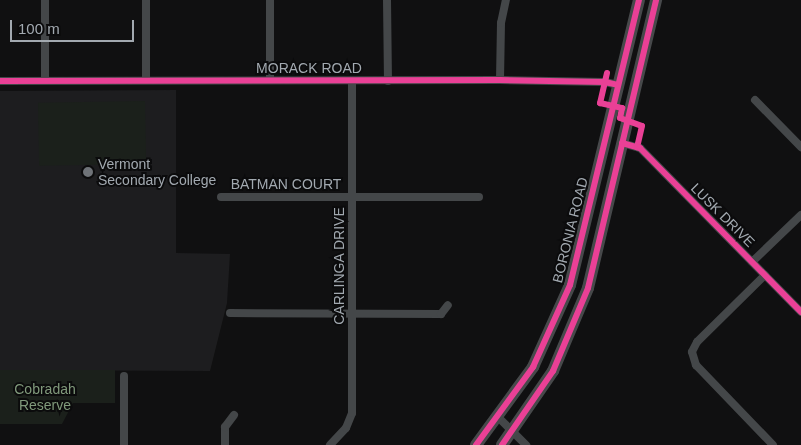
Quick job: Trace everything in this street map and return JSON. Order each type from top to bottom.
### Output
[{"type":"main road","name":"BORONIA ROAD","points":[[476,445],[533,367],[570,286],[639,0]]},
{"type":"main road","points":[[502,445],[552,371],[585,297],[656,0]]},
{"type":"main road","points":[[618,85],[635,90]]},
{"type":"main road","points":[[605,140],[622,143]]},
{"type":"street","points":[[45,0],[45,80]]},
{"type":"street","points":[[146,0],[146,80]]},
{"type":"street","points":[[270,0],[270,80]]},
{"type":"street","points":[[387,0],[388,80]]},
{"type":"street","points":[[500,80],[500,23],[506,0]]},
{"type":"street","name":"MORACK ROAD","points":[[0,81],[500,80],[604,82],[618,85]]},
{"type":"street","name":"CARLINGA DRIVE","points":[[330,445],[346,428],[352,413],[352,81]]},
{"type":"street","points":[[755,100],[801,147]]},
{"type":"street","name":"LUSK DRIVE","points":[[622,143],[640,148],[801,312]]},
{"type":"street","name":"BATMAN COURT","points":[[221,197],[479,197]]},
{"type":"street","points":[[752,262],[801,215]]},
{"type":"street","points":[[765,275],[697,342],[692,352],[696,365],[773,445]]},
{"type":"street","points":[[230,314],[352,312],[440,314],[448,305]]},
{"type":"street","points":[[124,376],[124,445]]},
{"type":"street","points":[[226,445],[226,427],[234,416]]},
{"type":"street","points":[[498,417],[526,445]]},
{"type":"shaded area","name":"Vermont Secondary College","points":[[176,90],[176,253],[230,254],[227,303],[210,371],[0,370],[0,91]]},
{"type":"green space","points":[[145,101],[146,164],[39,166],[38,103]]},
{"type":"green space","name":"Cobradah Reserve","points":[[0,370],[115,370],[115,403],[73,403],[62,424],[0,424]]},
{"type":"cycle path","points":[[476,445],[533,367],[570,285],[639,0]]},
{"type":"cycle path","points":[[502,445],[553,371],[588,288],[656,0]]},
{"type":"cycle path","points":[[607,73],[600,103],[622,108],[620,118],[642,126],[637,147]]},
{"type":"cycle path","points":[[0,81],[500,80],[605,82],[618,85]]},
{"type":"cycle path","points":[[622,143],[640,148],[801,312]]},
{"type":"place","name":"Vermont Secondary College","points":[[88,172]]}]
